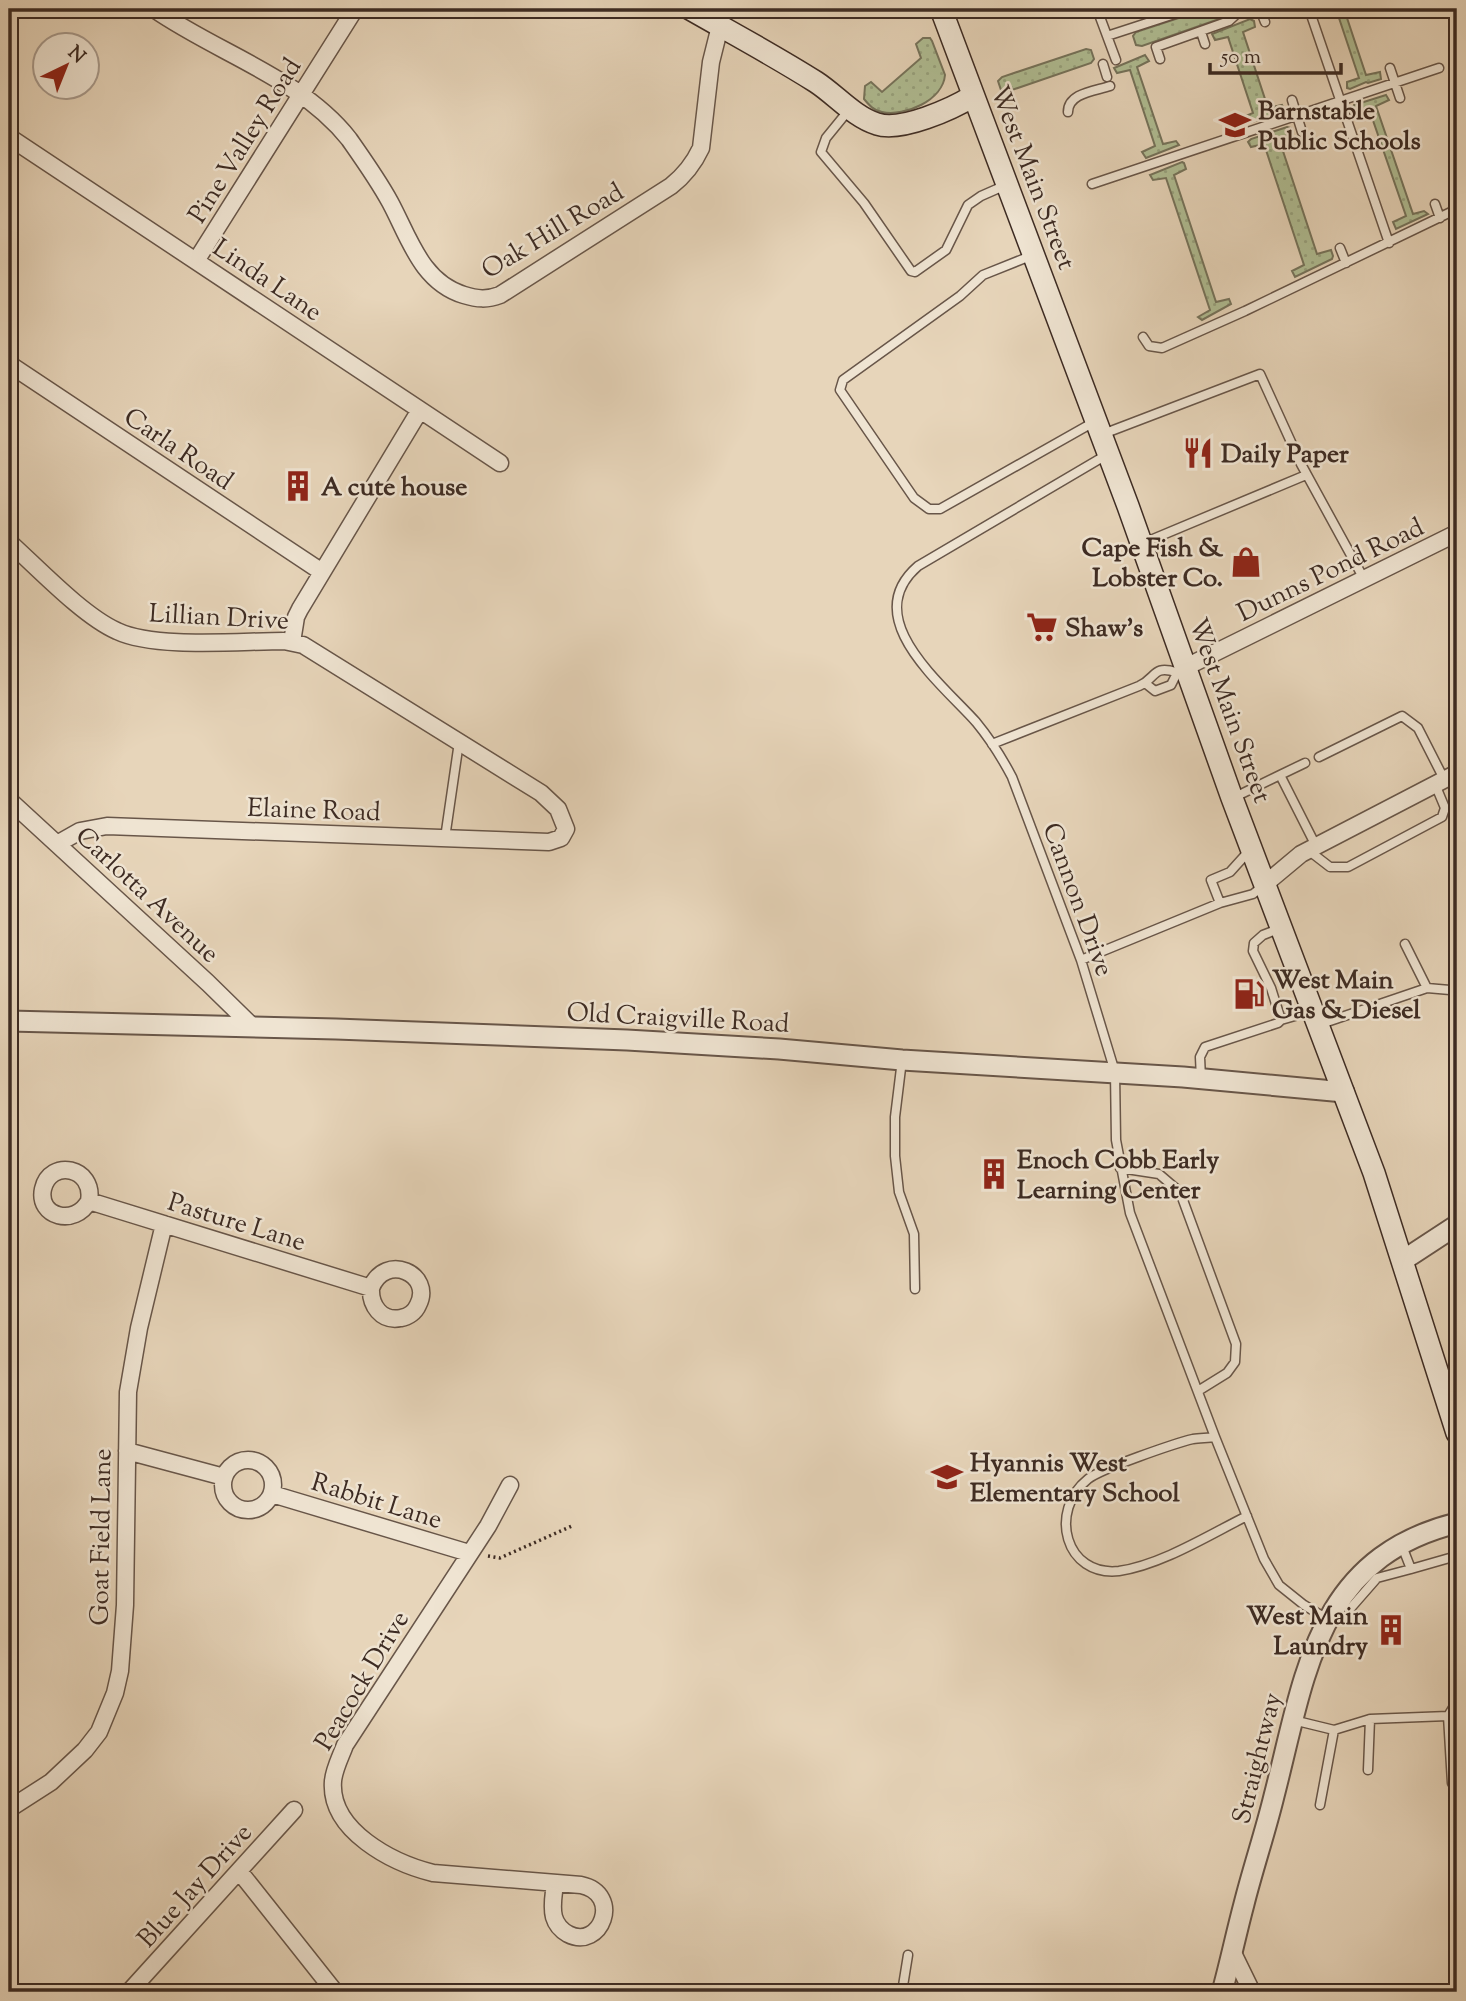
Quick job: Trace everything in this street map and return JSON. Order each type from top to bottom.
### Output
[{"type":"main road","points":[[691,9],[817,83],[850,109],[878,125],[892,126],[935,115],[956,107],[973,96]]},
{"type":"main road","name":"West Main Street","points":[[941,9],[1142,544],[1181,670],[1374,1173],[1446,1383],[1457,1433]]},
{"type":"street","name":"Oak Hill Road","points":[[154,9],[191,34],[302,94],[319,108],[349,140],[387,198],[428,272],[438,282],[457,293],[491,298],[594,236],[671,186],[685,173],[701,148],[711,62],[720,26]]},
{"type":"street","name":"Pine Valley Road","points":[[196,261],[355,9]]},
{"type":"street","name":"Linda Lane","points":[[9,136],[500,463]]},
{"type":"street","name":"Carla Road","points":[[9,364],[322,572]]},
{"type":"street","points":[[292,642],[296,617],[420,410]]},
{"type":"street","name":"Dunns Pond Road","points":[[1181,670],[1457,533]]},
{"type":"street","name":"Lillian Drive","points":[[9,542],[89,614],[119,632],[144,639],[167,641],[292,642],[312,650],[550,800],[563,819],[566,829]]},
{"type":"street","points":[[1265,884],[1312,848],[1446,779]]},
{"type":"street","name":"Carlotta Avenue","points":[[9,800],[253,1027]]},
{"type":"street","name":"Elaine Road","points":[[57,844],[80,831],[107,826],[549,842],[561,838],[566,829]]},
{"type":"street","name":"Old Craigville Road","points":[[9,1021],[601,1039],[1115,1072],[1343,1092]]},
{"type":"street","name":"Pasture Lane","points":[[89,1201],[372,1288]]},
{"type":"street","name":"Goat Field Lane","points":[[9,1809],[68,1768],[99,1732],[108,1713],[120,1671],[125,1605],[128,1392],[132,1360],[164,1224]]},
{"type":"street","points":[[1402,1261],[1457,1225]]},
{"type":"street","points":[[127,1451],[224,1478]]},
{"type":"street","name":"Rabbit Lane","points":[[256,1462],[265,1467],[272,1477],[272,1493],[267,1503],[258,1508],[248,1511],[237,1508],[229,1502],[224,1493],[224,1478],[234,1464],[256,1462]]},
{"type":"street","name":"Peacock Drive","points":[[510,1485],[488,1526],[345,1745],[333,1780],[334,1792],[350,1828],[382,1853],[407,1865],[433,1873],[555,1883]]},
{"type":"street","name":"Rabbit Lane","points":[[272,1493],[469,1553]]},
{"type":"street","name":"Straightway","points":[[1222,1992],[1292,1720],[1312,1653],[1327,1619],[1342,1596],[1364,1572],[1401,1545],[1457,1523]]},
{"type":"street","name":"Blue Jay Drive","points":[[129,1992],[294,1810]]},
{"type":"street","points":[[239,1871],[335,1992]]},
{"type":"street","points":[[1232,1951],[1252,1992]]},
{"type":"lane","points":[[1097,9],[1116,60]]},
{"type":"lane","points":[[1107,36],[1190,9]]},
{"type":"lane","points":[[1160,59],[1156,47],[1229,21],[1242,9]]},
{"type":"lane","points":[[1261,9],[1265,22]]},
{"type":"lane","points":[[1309,9],[1389,243]]},
{"type":"lane","points":[[1200,32],[1205,44]]},
{"type":"lane","points":[[1068,112],[1068,105],[1073,98],[1109,82],[1103,64]]},
{"type":"lane","points":[[1390,68],[1400,98]]},
{"type":"lane","points":[[1092,184],[1439,68]]},
{"type":"lane","points":[[1292,100],[1302,132]]},
{"type":"lane","points":[[850,109],[826,138],[821,152],[864,203],[911,271],[918,271],[946,250],[953,239],[962,212],[974,200],[1006,185]]},
{"type":"lane","points":[[1436,204],[1440,218]]},
{"type":"lane","points":[[1143,337],[1149,346],[1162,348],[1457,209]]},
{"type":"lane","points":[[1340,248],[1346,263]]},
{"type":"lane","points":[[1033,255],[983,275],[960,296],[843,380],[839,390],[914,498],[929,509],[940,509],[1101,437],[1260,374],[1306,475],[1364,579]]},
{"type":"lane","name":"Cannon Drive","points":[[1101,437],[918,566],[905,578],[897,603],[899,624],[906,642],[978,725],[1012,777],[1082,960],[1115,1072],[1116,1140],[1129,1213],[1264,1559],[1279,1586],[1327,1619]]},
{"type":"lane","points":[[1142,544],[1306,475]]},
{"type":"lane","points":[[992,744],[1145,683],[1152,674],[1164,669],[1181,670]]},
{"type":"lane","points":[[1145,683],[1156,691],[1171,685],[1181,670]]},
{"type":"lane","points":[[1280,775],[1312,848],[1330,867],[1348,867],[1442,817],[1446,779],[1418,728],[1402,716],[1319,757]]},
{"type":"lane","points":[[445,838],[459,742]]},
{"type":"lane","points":[[1232,798],[1306,763]]},
{"type":"lane","points":[[1220,903],[1211,880],[1230,873],[1251,849]]},
{"type":"lane","points":[[1082,960],[1220,903],[1253,894],[1265,884]]},
{"type":"lane","points":[[1281,928],[1254,943],[1253,951],[1271,988],[1281,1020]]},
{"type":"lane","points":[[1405,943],[1427,988]]},
{"type":"lane","points":[[1201,1079],[1200,1057],[1205,1047],[1281,1020],[1315,1018],[1427,988],[1450,990],[1457,987]]},
{"type":"lane","points":[[902,1060],[895,1118],[895,1156],[899,1192],[914,1234],[915,1289]]},
{"type":"lane","points":[[1120,1168],[1159,1174],[1180,1192],[1236,1344],[1235,1362],[1227,1373],[1198,1391]]},
{"type":"lane","points":[[1215,1437],[1194,1439],[1089,1478],[1071,1497],[1065,1515],[1066,1535],[1079,1558],[1094,1570],[1119,1570],[1156,1560],[1247,1516]]},
{"type":"lane","points":[[1401,1545],[1411,1569]]},
{"type":"lane","points":[[1349,1610],[1377,1578],[1453,1557],[1457,1569]]},
{"type":"lane","points":[[1457,1701],[1448,1716],[1451,1783],[1457,1790]]},
{"type":"lane","points":[[1292,1720],[1334,1730],[1370,1719],[1448,1716]]},
{"type":"lane","points":[[1368,1770],[1370,1719]]},
{"type":"lane","points":[[1320,1805],[1334,1730]]},
{"type":"lane","points":[[902,1992],[908,1955]]},
{"type":"path","points":[[469,1553],[500,1558],[574,1525]]},
{"type":"green space","points":[[1206,9],[1224,9],[1225,17],[1142,46],[1136,45],[1133,36],[1136,32]]},
{"type":"green space","points":[[1336,9],[1344,9],[1366,75],[1380,72],[1381,79],[1347,88],[1347,82],[1359,78]]},
{"type":"green space","points":[[1250,19],[1254,21],[1255,27],[1243,32],[1268,108],[1282,105],[1284,109],[1243,125],[1241,118],[1253,113],[1228,37],[1215,40],[1212,34]]},
{"type":"green space","points":[[923,38],[930,38],[932,41],[945,75],[938,92],[921,105],[901,112],[874,109],[864,99],[865,86],[871,82],[882,92],[921,58],[916,44]]},
{"type":"green space","points":[[1086,49],[1091,50],[1094,59],[1091,63],[1006,92],[1001,90],[998,81],[1002,77]]},
{"type":"green space","points":[[1145,55],[1149,61],[1137,67],[1163,144],[1176,141],[1179,145],[1146,158],[1142,152],[1155,146],[1130,70],[1117,73],[1114,68]]},
{"type":"green space","points":[[1386,95],[1389,100],[1376,106],[1413,214],[1424,211],[1428,214],[1396,229],[1393,222],[1406,216],[1369,109],[1356,112],[1353,108],[1354,105]]},
{"type":"green space","points":[[1287,127],[1291,128],[1292,133],[1279,139],[1317,254],[1331,250],[1333,256],[1332,259],[1295,277],[1292,271],[1304,265],[1264,144],[1251,147],[1248,142]]},
{"type":"green space","points":[[1182,162],[1186,169],[1174,175],[1216,302],[1229,299],[1231,304],[1202,320],[1198,317],[1210,310],[1166,178],[1153,180],[1150,175]]},
{"type":"place","name":"Barnstable Public Schools","points":[[1235,125]]},
{"type":"place","name":"Daily Paper","points":[[1198,453]]},
{"type":"place","name":"A cute house","points":[[298,486]]},
{"type":"place","name":"Cape Fish & Lobster Co.","points":[[1246,562]]},
{"type":"place","name":"Shaw's","points":[[1042,627]]},
{"type":"place","name":"West Main Gas & Diesel","points":[[1249,994]]},
{"type":"place","name":"Enoch Cobb Early Learning Center","points":[[994,1174]]},
{"type":"place","name":"Hyannis West Elementary School","points":[[947,1477]]},
{"type":"place","name":"West Main Laundry","points":[[1391,1630]]}]
